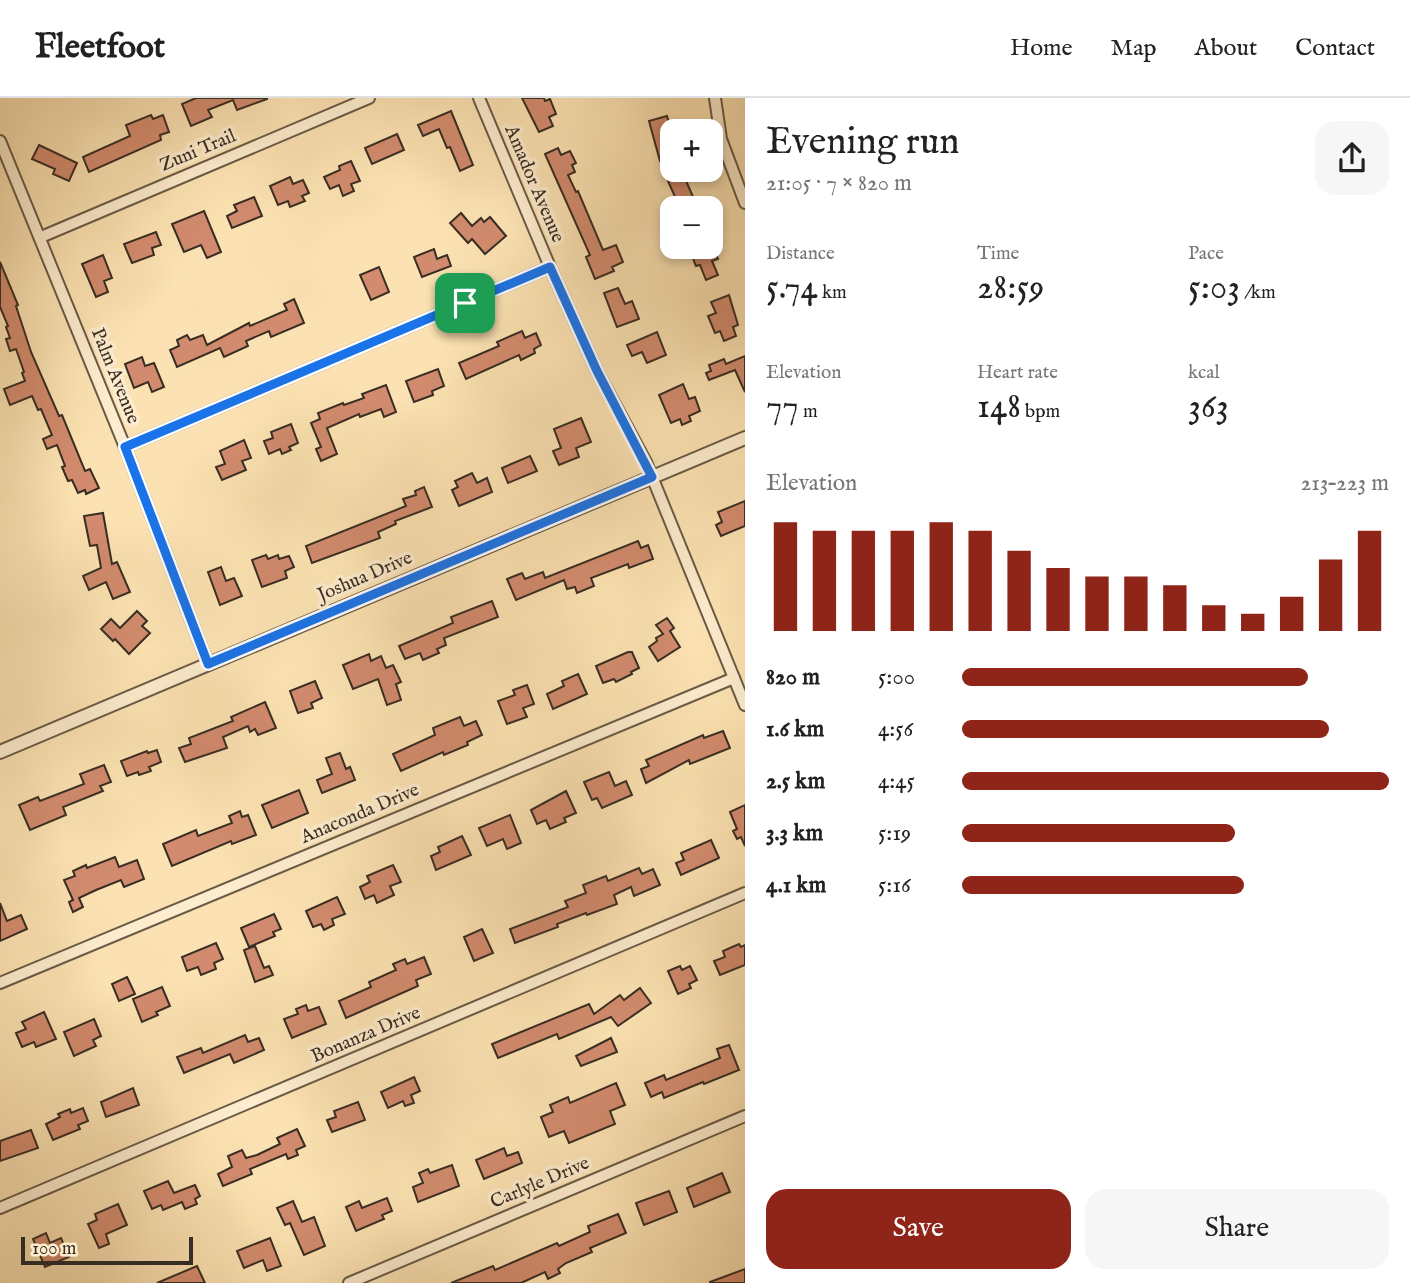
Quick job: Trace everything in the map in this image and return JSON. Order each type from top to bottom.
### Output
[{"type":"street","name":"Zuni Trail","points":[[41,237],[369,98]]},
{"type":"street","name":"Amador Avenue","points":[[479,98],[597,371],[652,477],[745,705]]},
{"type":"street","points":[[715,98],[721,139],[745,200]]},
{"type":"street","name":"Palm Avenue","points":[[0,141],[125,447],[208,664]]},
{"type":"street","points":[[125,447],[550,267]]},
{"type":"street","name":"Joshua Drive","points":[[0,752],[745,438]]},
{"type":"street","name":"Anaconda Drive","points":[[0,983],[734,678]]},
{"type":"street","name":"Bonanza Drive","points":[[0,1208],[745,893]]},
{"type":"street","name":"Carlyle Drive","points":[[349,1283],[745,1116]]},
{"type":"building","points":[[196,98],[267,99],[237,110],[233,100],[208,110],[212,117],[191,126],[182,104]]},
{"type":"building","points":[[522,98],[544,98],[545,101],[550,99],[556,114],[549,117],[553,126],[539,132]]},
{"type":"building","points":[[451,111],[473,165],[460,171],[439,129],[423,136],[418,125]]},
{"type":"building","points":[[151,115],[153,119],[163,115],[169,132],[160,135],[161,140],[89,172],[83,157],[130,136],[126,125]]},
{"type":"building","points":[[667,116],[668,119],[660,119],[660,161],[649,121]]},
{"type":"building","points":[[397,134],[404,150],[372,164],[365,148]]},
{"type":"building","points":[[39,145],[77,163],[69,181],[53,174],[55,169],[32,159]]},
{"type":"building","points":[[558,148],[561,155],[570,151],[576,163],[572,165],[575,172],[568,175],[576,192],[578,191],[603,250],[616,245],[623,262],[612,267],[614,271],[595,279],[586,257],[590,255],[545,154]]},
{"type":"building","points":[[351,161],[360,181],[351,184],[354,191],[343,196],[339,185],[330,189],[324,177],[340,170],[339,166]]},
{"type":"building","points":[[290,177],[293,184],[303,180],[309,193],[302,196],[305,201],[290,207],[288,201],[278,205],[270,186]]},
{"type":"building","points":[[668,182],[687,182],[693,196],[675,196]]},
{"type":"building","points":[[254,197],[262,216],[232,228],[227,216],[237,211],[234,205]]},
{"type":"building","points":[[204,211],[221,252],[207,258],[201,245],[184,252],[172,224]]},
{"type":"building","points":[[461,213],[472,226],[481,218],[484,222],[490,217],[506,236],[485,254],[472,239],[468,243],[450,223]]},
{"type":"building","points":[[156,232],[161,245],[152,248],[154,255],[132,263],[124,244]]},
{"type":"building","points":[[434,249],[437,259],[447,255],[451,266],[422,277],[414,257]]},
{"type":"building","points":[[103,255],[112,278],[104,281],[108,292],[96,297],[82,264]]},
{"type":"building","points":[[693,259],[718,259],[712,261],[718,275],[706,280],[700,265],[696,266]]},
{"type":"building","points":[[0,262],[18,305],[16,306],[31,352],[59,416],[62,415],[85,471],[90,469],[99,488],[86,494],[85,490],[78,493],[72,480],[68,481],[57,445],[47,449],[43,439],[52,435],[32,396],[10,405],[4,389],[25,381],[16,349],[10,351],[6,339],[10,338],[0,307]]},
{"type":"building","points":[[379,267],[389,292],[371,300],[360,275]]},
{"type":"building","points":[[618,288],[625,304],[632,301],[639,319],[617,327],[604,293]]},
{"type":"building","points":[[729,295],[738,325],[733,327],[736,336],[724,341],[720,331],[715,333],[708,316],[716,313],[711,302]]},
{"type":"building","points":[[294,299],[304,323],[271,337],[269,331],[246,341],[248,346],[224,357],[220,348],[177,367],[170,350],[179,346],[177,340],[187,335],[190,340],[203,335],[207,345],[249,323],[250,326],[287,310],[284,304]]},
{"type":"building","points":[[522,331],[525,338],[536,333],[541,345],[534,349],[535,353],[521,360],[519,355],[466,379],[459,363],[499,346],[497,342]]},
{"type":"building","points":[[657,332],[666,355],[647,363],[642,352],[632,356],[627,345]]},
{"type":"building","points":[[745,356],[745,392],[735,370],[709,380],[706,373],[711,371],[709,365],[724,359],[726,364]]},
{"type":"building","points":[[142,357],[145,366],[154,363],[164,387],[152,392],[148,382],[134,388],[125,364]]},
{"type":"building","points":[[438,369],[444,386],[432,391],[433,395],[414,402],[406,381]]},
{"type":"building","points":[[683,384],[689,399],[695,397],[700,411],[689,416],[691,421],[682,425],[680,419],[671,423],[659,395]]},
{"type":"building","points":[[386,385],[396,412],[384,417],[381,409],[360,417],[359,414],[327,428],[337,454],[321,461],[316,449],[321,447],[311,423],[320,419],[318,413],[364,398],[362,394]]},
{"type":"building","points":[[581,418],[591,442],[576,448],[579,457],[559,465],[553,451],[561,448],[554,429]]},
{"type":"building","points":[[291,424],[298,443],[282,454],[280,449],[269,454],[264,441],[273,438],[271,432]]},
{"type":"building","points":[[244,440],[251,458],[242,461],[246,470],[222,480],[216,467],[225,464],[220,451]]},
{"type":"building","points":[[530,456],[537,471],[508,483],[502,468]]},
{"type":"building","points":[[472,473],[477,483],[487,478],[492,492],[459,506],[452,490],[458,487],[455,481]]},
{"type":"building","points":[[424,487],[432,507],[395,521],[396,524],[378,532],[380,538],[312,563],[306,546],[406,506],[403,499],[416,495],[415,491]]},
{"type":"building","points":[[745,501],[745,526],[721,536],[716,525],[722,522],[718,512]]},
{"type":"building","points":[[103,513],[112,564],[117,562],[130,592],[113,599],[106,582],[89,590],[83,576],[101,568],[97,545],[90,546],[84,516]]},
{"type":"building","points":[[638,541],[641,548],[648,545],[653,559],[629,568],[628,564],[591,578],[594,586],[577,593],[575,587],[567,589],[564,580],[516,600],[507,579],[522,573],[525,579],[543,572],[545,578]]},
{"type":"building","points":[[266,555],[268,559],[278,555],[279,559],[289,556],[294,567],[285,571],[287,578],[262,587],[252,560]]},
{"type":"building","points":[[221,567],[226,581],[234,578],[242,596],[220,605],[208,572]]},
{"type":"building","points":[[492,601],[498,617],[444,638],[446,645],[437,649],[439,653],[423,660],[420,653],[405,659],[399,646],[453,623],[451,617]]},
{"type":"building","points":[[137,611],[147,621],[142,626],[150,633],[129,654],[101,629],[111,619],[120,628]]},
{"type":"building","points":[[667,618],[674,628],[670,631],[680,647],[658,661],[649,647],[663,634],[656,625]]},
{"type":"building","points":[[632,652],[639,668],[616,682],[614,679],[603,683],[596,666]]},
{"type":"building","points":[[369,654],[371,661],[381,656],[386,668],[393,665],[401,682],[396,684],[401,700],[387,705],[378,679],[353,689],[343,665]]},
{"type":"building","points":[[578,674],[587,694],[553,709],[547,694],[564,686],[562,681]]},
{"type":"building","points":[[315,681],[322,698],[311,703],[313,708],[298,713],[290,691]]},
{"type":"building","points":[[527,685],[534,704],[523,708],[527,717],[507,724],[498,701],[515,695],[513,690]]},
{"type":"building","points":[[265,702],[276,728],[258,735],[255,729],[250,732],[248,726],[223,737],[227,748],[185,762],[179,748],[191,744],[189,738],[233,721],[231,717]]},
{"type":"building","points":[[460,717],[464,726],[476,721],[482,735],[467,742],[468,745],[444,755],[443,752],[401,771],[393,754],[435,735],[433,728]]},
{"type":"building","points":[[723,731],[730,748],[690,764],[689,760],[646,783],[641,769],[649,766],[646,760],[703,735],[704,738]]},
{"type":"building","points":[[157,750],[161,762],[149,767],[151,771],[127,776],[121,761]]},
{"type":"building","points":[[340,753],[346,769],[350,767],[355,780],[322,793],[317,780],[332,774],[326,758]]},
{"type":"building","points":[[104,765],[111,782],[100,786],[103,791],[63,807],[66,815],[30,830],[19,805],[38,797],[40,801],[84,784],[80,774]]},
{"type":"building","points":[[609,772],[615,786],[626,781],[632,795],[602,808],[597,798],[592,800],[584,782]]},
{"type":"building","points":[[299,790],[308,813],[272,828],[262,805]]},
{"type":"building","points":[[566,791],[576,813],[564,818],[566,822],[550,829],[546,820],[537,824],[531,810]]},
{"type":"building","points":[[745,805],[745,846],[741,837],[737,839],[733,831],[737,829],[730,812]]},
{"type":"building","points":[[240,811],[242,817],[248,815],[256,835],[232,844],[231,841],[172,866],[163,844],[196,830],[198,836],[232,823],[229,816]]},
{"type":"building","points":[[510,815],[521,843],[507,849],[503,839],[487,846],[479,828]]},
{"type":"building","points":[[462,836],[471,855],[436,870],[431,856],[440,852],[438,847]]},
{"type":"building","points":[[711,840],[719,858],[681,875],[676,863],[684,860],[681,853]]},
{"type":"building","points":[[115,857],[119,867],[137,860],[144,879],[124,887],[121,880],[96,890],[79,898],[83,907],[73,912],[69,902],[73,900],[64,880],[75,876],[73,871],[86,865],[87,868]]},
{"type":"building","points":[[393,865],[401,882],[390,886],[394,895],[377,903],[374,895],[365,899],[360,887],[370,882],[367,876]]},
{"type":"building","points":[[639,868],[642,874],[653,869],[660,885],[634,896],[631,887],[614,895],[617,904],[557,924],[558,927],[515,943],[510,929],[568,907],[565,901],[586,893],[583,885],[606,876],[608,881]]},
{"type":"building","points":[[337,897],[345,914],[332,919],[334,925],[324,930],[321,924],[313,927],[306,911]]},
{"type":"building","points":[[0,903],[7,921],[21,915],[27,929],[0,941]]},
{"type":"building","points":[[274,914],[281,929],[273,932],[275,936],[249,947],[241,928]]},
{"type":"building","points":[[482,929],[493,953],[474,961],[464,937]]},
{"type":"building","points":[[216,943],[223,959],[214,963],[216,969],[201,975],[198,967],[187,971],[182,957]]},
{"type":"building","points":[[739,944],[741,947],[745,945],[745,965],[720,975],[714,961],[725,957],[723,951]]},
{"type":"building","points":[[255,946],[264,968],[269,966],[273,975],[255,982],[244,950]]},
{"type":"building","points":[[424,957],[431,974],[416,980],[418,986],[346,1018],[339,1001],[371,987],[369,982],[396,970],[393,964],[405,959],[407,964]]},
{"type":"building","points":[[680,966],[682,970],[690,966],[697,980],[689,984],[691,988],[678,994],[668,971]]},
{"type":"building","points":[[127,977],[135,994],[119,1001],[112,984]]},
{"type":"building","points":[[162,987],[170,1006],[142,1022],[133,999]]},
{"type":"building","points":[[640,988],[651,1003],[618,1026],[611,1017],[559,1039],[557,1034],[498,1058],[492,1044],[589,1004],[594,1014],[620,995],[624,1000]]},
{"type":"building","points":[[306,1005],[308,1011],[319,1007],[326,1024],[292,1038],[284,1019],[298,1014],[296,1009]]},
{"type":"building","points":[[44,1012],[56,1039],[36,1047],[34,1042],[22,1047],[16,1033],[26,1029],[22,1022]]},
{"type":"building","points":[[94,1019],[101,1036],[93,1040],[96,1046],[74,1056],[64,1032]]},
{"type":"building","points":[[245,1035],[248,1042],[259,1038],[264,1050],[234,1063],[230,1054],[184,1073],[177,1057],[201,1048],[203,1053]]},
{"type":"building","points":[[611,1038],[617,1052],[581,1066],[576,1056]]},
{"type":"building","points":[[729,1045],[739,1070],[664,1098],[662,1092],[651,1097],[645,1083],[664,1075],[666,1080],[720,1058],[717,1049]]},
{"type":"building","points":[[414,1077],[420,1091],[411,1095],[414,1103],[405,1106],[403,1101],[388,1108],[381,1092]]},
{"type":"building","points":[[616,1083],[625,1105],[610,1111],[615,1124],[569,1143],[564,1131],[549,1137],[541,1117],[553,1112],[550,1105],[568,1097],[570,1103]]},
{"type":"building","points":[[133,1088],[139,1105],[106,1117],[101,1102]]},
{"type":"building","points":[[358,1102],[365,1120],[332,1132],[327,1120],[336,1117],[334,1111]]},
{"type":"building","points":[[83,1108],[88,1121],[78,1125],[80,1129],[53,1140],[46,1124],[60,1117],[58,1114]]},
{"type":"building","points":[[297,1129],[305,1146],[296,1150],[298,1155],[288,1159],[286,1154],[250,1169],[252,1174],[223,1186],[218,1174],[232,1167],[228,1156],[242,1150],[246,1158],[257,1155],[280,1144],[277,1138]]},
{"type":"building","points":[[31,1130],[38,1148],[0,1161],[0,1141]]},
{"type":"building","points":[[504,1148],[507,1156],[518,1152],[522,1163],[484,1179],[476,1160]]},
{"type":"building","points":[[452,1165],[459,1186],[418,1202],[413,1187],[423,1183],[419,1173],[428,1169],[430,1173]]},
{"type":"building","points":[[722,1173],[730,1192],[694,1207],[687,1188]]},
{"type":"building","points":[[168,1181],[174,1193],[195,1185],[200,1196],[195,1199],[197,1204],[185,1209],[182,1202],[163,1210],[161,1205],[152,1209],[144,1191]]},
{"type":"building","points":[[669,1191],[677,1212],[644,1225],[636,1203]]},
{"type":"building","points":[[387,1198],[392,1211],[382,1215],[384,1219],[356,1231],[346,1207],[359,1201],[362,1208]]},
{"type":"building","points":[[293,1201],[302,1222],[314,1217],[325,1246],[304,1255],[290,1223],[285,1225],[277,1208]]},
{"type":"building","points":[[118,1204],[127,1225],[106,1234],[109,1244],[99,1248],[88,1224],[97,1220],[95,1214]]},
{"type":"building","points":[[618,1214],[626,1233],[590,1248],[592,1252],[566,1263],[558,1269],[560,1273],[548,1279],[545,1272],[521,1283],[451,1283],[493,1266],[495,1270],[557,1243],[559,1246],[590,1232],[588,1226]]},
{"type":"building","points":[[46,1233],[50,1243],[61,1238],[69,1257],[45,1267],[33,1239]]},
{"type":"building","points":[[270,1238],[281,1266],[267,1271],[263,1260],[244,1268],[237,1251]]},
{"type":"building","points":[[197,1266],[205,1283],[157,1283]]},
{"type":"building","points":[[745,1269],[745,1283],[710,1283],[710,1282]]},
{"type":"route","points":[[550,267],[597,371],[652,477],[208,664],[125,447],[465,303],[550,267]]}]
